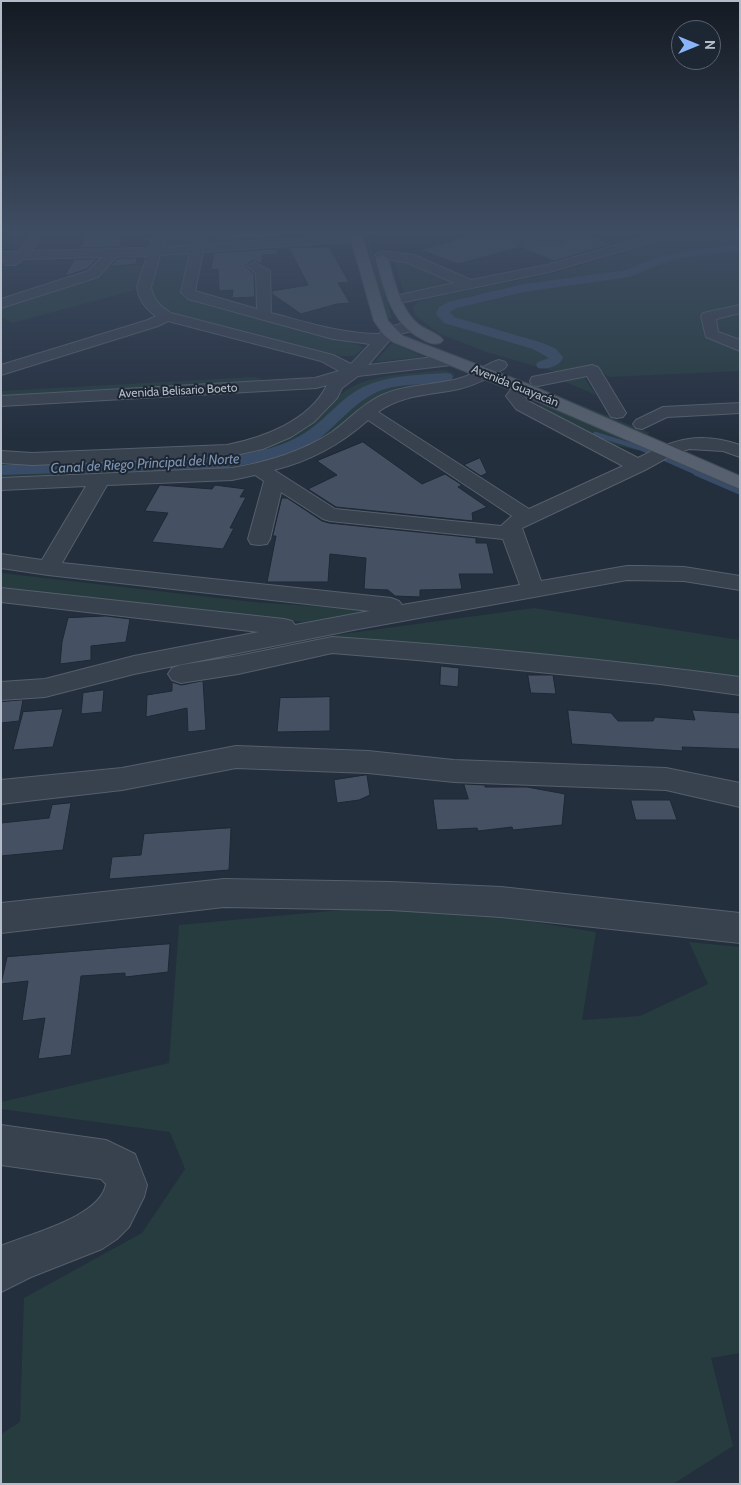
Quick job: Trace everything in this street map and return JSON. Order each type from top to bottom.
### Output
[{"type":"main road","points":[[375,301],[386,336]]},
{"type":"main road","name":"Avenida Guayacán","points":[[395,301],[399,312],[412,327],[429,338],[492,369],[617,414],[740,466]]},
{"type":"main road","name":"Avenida Guayacán","points":[[386,336],[451,360],[492,369]]},
{"type":"main road","name":"Avenida Guayacán","points":[[530,384],[667,450],[740,482]]},
{"type":"street","points":[[148,301],[153,309],[166,316],[326,358],[354,372]]},
{"type":"street","points":[[209,301],[350,338],[386,336],[412,327]]},
{"type":"street","points":[[264,301],[264,316]]},
{"type":"street","points":[[740,309],[708,316],[711,334],[740,346]]},
{"type":"street","points":[[1,370],[153,323],[166,316]]},
{"type":"street","points":[[1,457],[32,459],[217,451],[256,445],[285,433],[308,418],[331,394],[334,385],[354,372],[386,336]]},
{"type":"street","name":"Avenida Belisario Boeto","points":[[1,401],[316,382],[354,372],[451,360]]},
{"type":"street","name":"Avenida Belisario Boeto","points":[[71,381],[318,369],[354,372]]},
{"type":"street","points":[[1,484],[267,474],[338,436],[366,411],[388,398],[409,391],[470,381],[492,369]]},
{"type":"street","points":[[617,414],[592,370],[530,384],[515,396],[522,405],[638,466]]},
{"type":"street","points":[[642,424],[663,412],[740,408]]},
{"type":"street","points":[[366,411],[526,516]]},
{"type":"street","points":[[533,590],[510,527],[526,516],[638,466],[667,450],[688,443],[726,446],[740,451]]},
{"type":"street","points":[[267,474],[320,510],[340,517],[512,534]]},
{"type":"street","points":[[258,539],[267,474]]},
{"type":"street","points":[[48,568],[100,480]]},
{"type":"street","points":[[1,561],[48,568],[422,610]]},
{"type":"street","points":[[1,691],[45,688],[134,665],[312,630],[627,573],[658,571],[700,575],[740,583]]},
{"type":"street","points":[[1,596],[312,630]]},
{"type":"street","points":[[85,679],[97,685],[124,684],[238,665],[332,645],[409,650],[660,675],[740,686]]},
{"type":"street","points":[[1,792],[122,779],[236,757],[368,762],[454,771],[666,779],[740,795]]},
{"type":"street","points":[[1,918],[224,894],[244,894],[390,896],[501,902],[740,928]]},
{"type":"street","points":[[1,1145],[106,1160],[121,1168],[127,1184],[120,1203],[108,1220],[84,1236],[15,1260],[1,1270]]},
{"type":"green space","points":[[15,301],[93,301],[12,323],[1,317],[1,306]]},
{"type":"green space","points":[[157,301],[193,301],[355,344],[361,346],[362,349],[354,356],[341,356],[185,316],[161,305]]},
{"type":"green space","points":[[383,301],[387,301],[392,318],[387,318]]},
{"type":"green space","points":[[419,301],[740,301],[740,371],[609,377],[593,365],[557,372],[486,352],[438,333],[416,316],[413,307]]},
{"type":"green space","points":[[392,343],[424,357],[375,362]]},
{"type":"green space","points":[[444,370],[454,373],[454,377],[447,381],[394,392],[308,445],[280,458],[251,467],[1,479],[1,462],[266,448],[308,426],[320,417],[341,394],[361,383],[396,375]]},
{"type":"green space","points":[[583,376],[596,395],[561,380]]},
{"type":"green space","points":[[254,377],[262,379],[254,382],[1,396],[1,391]]},
{"type":"green space","points":[[517,379],[650,433],[647,435],[514,381]]},
{"type":"green space","points":[[545,403],[643,446],[641,451],[604,443],[535,407]]},
{"type":"green space","points":[[1,573],[253,602],[372,610],[304,622],[1,588]]},
{"type":"green space","points":[[534,608],[740,640],[740,680],[328,636]]},
{"type":"green space","points":[[363,908],[453,909],[596,932],[582,1020],[640,1016],[708,984],[689,942],[740,947],[740,1353],[711,1358],[733,1446],[673,1484],[1,1484],[1,1434],[20,1422],[24,1298],[142,1233],[185,1169],[170,1132],[1,1109],[1,1102],[169,1063],[179,925]]},
{"type":"building","points":[[283,301],[349,301],[350,303],[337,304],[301,314]]},
{"type":"building","points":[[363,442],[422,484],[445,474],[462,485],[458,487],[487,507],[472,513],[473,521],[336,507],[308,489],[337,475],[317,461]]},
{"type":"building","points":[[480,458],[487,473],[481,476],[464,465]]},
{"type":"building","points":[[160,485],[212,489],[215,485],[245,489],[240,497],[246,497],[230,528],[234,528],[223,549],[152,542],[168,513],[145,511]]},
{"type":"building","points":[[282,498],[287,498],[322,521],[329,523],[476,538],[476,543],[487,543],[494,574],[459,574],[462,589],[420,590],[420,597],[395,596],[388,590],[364,589],[366,558],[330,554],[328,582],[267,582],[276,536],[273,535]]},
{"type":"building","points":[[106,616],[130,619],[126,642],[91,646],[91,660],[60,664],[62,642],[68,618]]},
{"type":"building","points":[[441,666],[459,668],[458,687],[440,685]]},
{"type":"building","points":[[528,675],[553,675],[556,694],[531,693]]},
{"type":"building","points":[[203,681],[206,730],[188,732],[187,708],[146,717],[147,695],[172,691],[172,682],[181,685]]},
{"type":"building","points":[[104,690],[102,712],[81,714],[83,693]]},
{"type":"building","points":[[330,697],[330,731],[277,732],[280,698]]},
{"type":"building","points":[[23,700],[19,721],[1,723],[1,702]]},
{"type":"building","points":[[63,709],[53,747],[13,750],[23,712]]},
{"type":"building","points":[[568,710],[611,713],[618,721],[653,721],[655,717],[695,720],[692,710],[740,713],[740,749],[682,747],[683,751],[572,744]]},
{"type":"building","points":[[367,775],[370,795],[359,800],[337,803],[334,780]]},
{"type":"building","points":[[464,784],[485,785],[485,787],[527,787],[565,794],[562,825],[513,830],[512,827],[478,831],[477,828],[437,830],[433,799],[468,799]]},
{"type":"building","points":[[631,800],[670,800],[677,820],[636,820]]},
{"type":"building","points":[[71,803],[63,850],[1,856],[1,823],[49,818],[52,805]]},
{"type":"building","points":[[231,828],[229,870],[109,879],[112,857],[141,855],[144,834]]},
{"type":"building","points":[[170,944],[168,972],[125,977],[125,973],[81,976],[71,1055],[38,1059],[45,1018],[22,1021],[28,981],[1,984],[7,957]]},
{"type":"waterway","name":"Canal de Riego Principal del Norte","points":[[468,301],[453,305],[444,310],[443,314],[449,320],[538,346],[551,352],[556,357],[556,360],[543,365]]},
{"type":"waterway","name":"Canal de Riego Principal del Norte","points":[[1,470],[222,463],[255,457],[276,452],[307,439],[351,402],[376,387],[396,382],[446,377]]},
{"type":"waterway","points":[[595,434],[640,448],[699,474]]},
{"type":"waterway","points":[[696,473],[740,492]]}]
